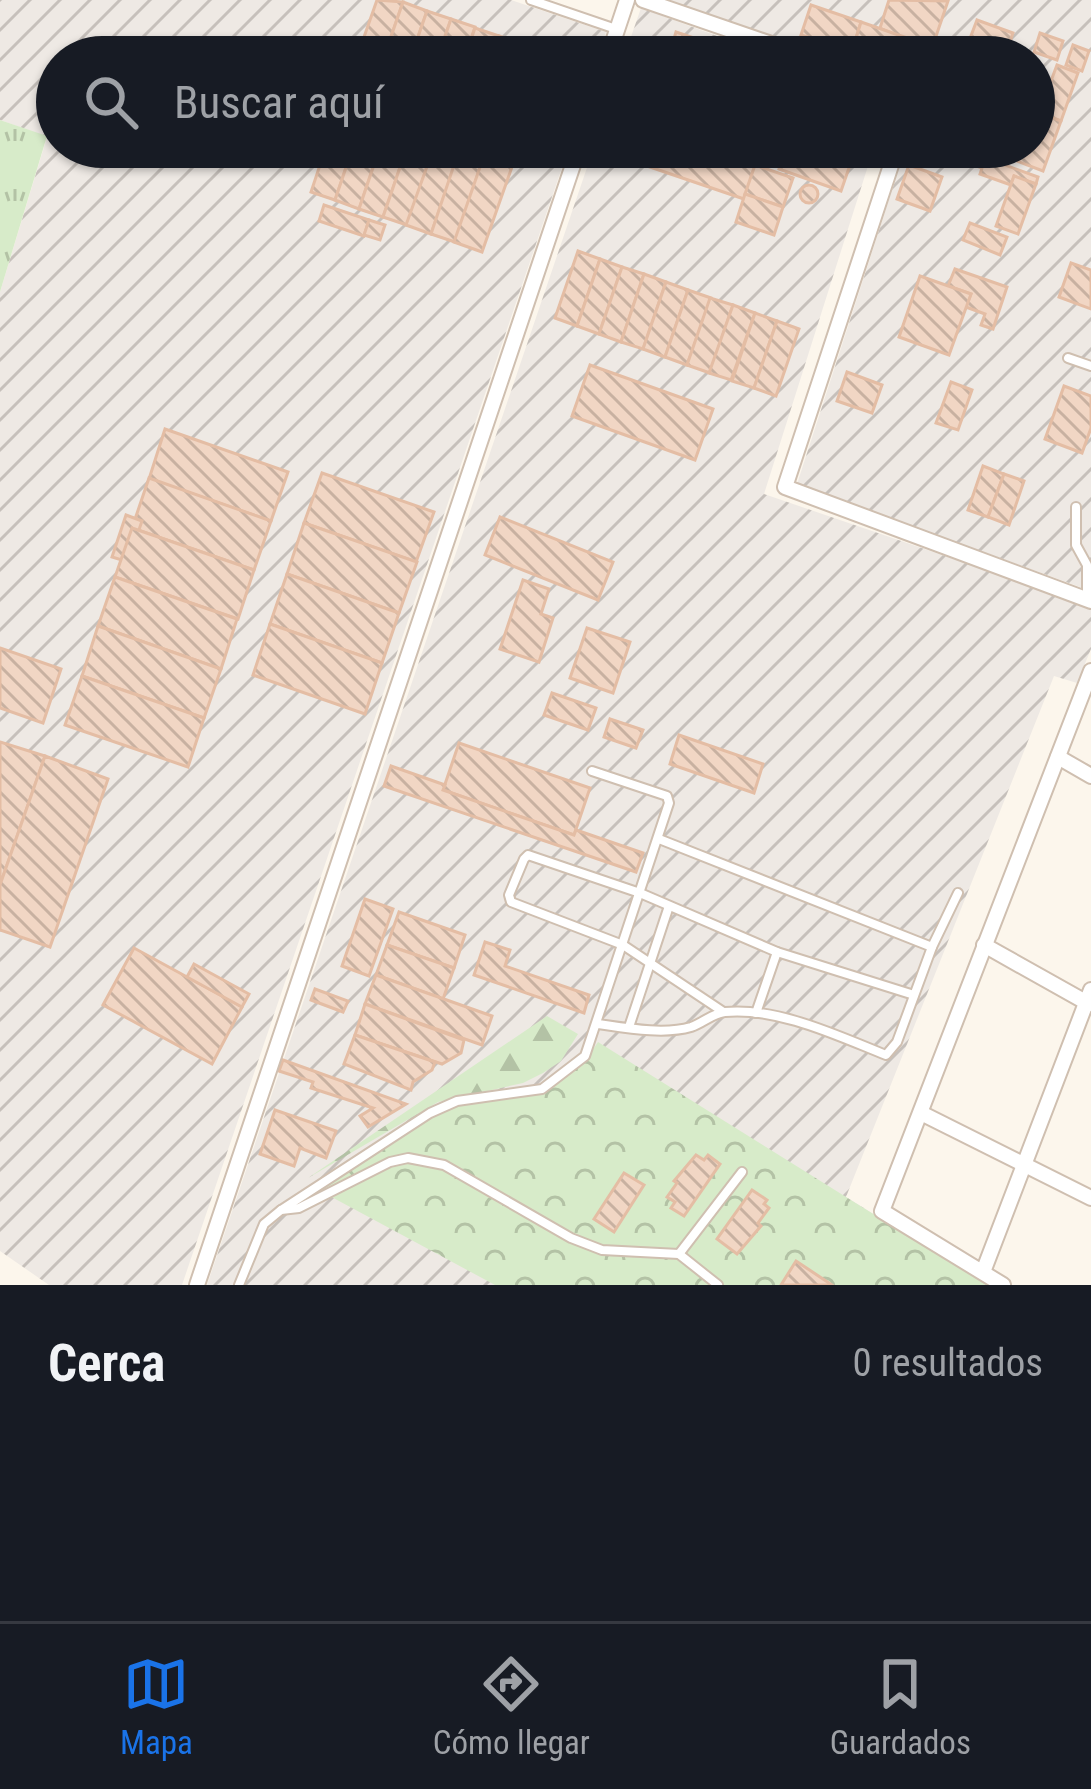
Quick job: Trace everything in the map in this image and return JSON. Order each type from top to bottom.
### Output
[{"type":"street","points":[[615,36],[627,0]]},
{"type":"street","points":[[643,0],[748,36]]},
{"type":"street","points":[[201,1283],[572,168]]},
{"type":"street","points":[[890,168],[784,487],[1089,600]]},
{"type":"street","points":[[1003,1285],[882,1211],[1091,671]]},
{"type":"street","points":[[1058,757],[1091,776]]},
{"type":"street","points":[[983,1272],[1090,999],[984,945]]},
{"type":"street","points":[[921,1113],[1091,1198]]},
{"type":"lane","points":[[531,0],[617,30]]},
{"type":"lane","points":[[1068,358],[1091,366]]},
{"type":"lane","points":[[1076,506],[1076,545],[1087,566],[1089,600]]},
{"type":"lane","points":[[239,1285],[263,1224],[281,1210],[430,1113],[457,1101],[530,1092],[554,1082],[585,1056],[668,814],[667,796],[592,770]]},
{"type":"lane","points":[[659,839],[932,947]]},
{"type":"lane","points":[[722,1011],[623,945],[512,902],[508,895],[528,855],[640,893],[777,952],[914,995]]},
{"type":"lane","points":[[598,1024],[690,1027],[722,1011],[756,1013],[886,1054],[897,1042],[932,947],[958,893]]},
{"type":"lane","points":[[629,1027],[669,905]]},
{"type":"lane","points":[[756,1013],[777,952]]},
{"type":"lane","points":[[281,1210],[298,1208],[390,1162],[408,1158],[443,1165],[571,1238],[602,1250],[679,1254],[718,1285]]},
{"type":"lane","points":[[679,1254],[742,1172]]},
{"type":"shaded area","points":[[0,0],[511,0],[606,32],[605,36],[36,36],[36,133],[0,120]]},
{"type":"shaded area","points":[[654,0],[1091,0],[1091,591],[797,484],[899,168],[1055,168],[1055,36],[753,36]]},
{"type":"shaded area","points":[[641,8],[717,36],[631,36]]},
{"type":"shaded area","points":[[38,168],[562,168],[182,1285],[49,1285],[0,1251],[0,292]]},
{"type":"shaded area","points":[[587,168],[867,168],[764,494],[1091,606],[1091,649],[1077,683],[1054,676],[846,1197],[989,1285],[207,1285]]},
{"type":"green space","points":[[0,120],[36,132],[37,168],[0,292]]},
{"type":"green space","points":[[547,1016],[578,1034],[561,1061],[523,1083],[438,1102],[308,1178]]},
{"type":"green space","points":[[598,1042],[987,1285],[495,1285],[326,1194],[310,1191],[449,1109],[547,1087],[581,1064]]},
{"type":"building","points":[[377,0],[403,2],[391,36],[364,36]]},
{"type":"building","points":[[889,0],[948,1],[936,36],[898,36],[880,28]]},
{"type":"building","points":[[403,2],[427,11],[418,36],[391,36]]},
{"type":"building","points":[[811,5],[861,22],[857,36],[801,35]]},
{"type":"building","points":[[427,11],[451,19],[445,36],[418,36]]},
{"type":"building","points":[[451,19],[475,27],[472,36],[445,36]]},
{"type":"building","points":[[977,20],[1013,33],[1012,36],[971,36]]},
{"type":"building","points":[[861,22],[901,36],[857,36]]},
{"type":"building","points":[[475,28],[499,36],[472,36]]},
{"type":"building","points":[[1055,38],[1063,41],[1055,59]]},
{"type":"building","points":[[1073,45],[1089,51],[1082,71],[1066,65]]},
{"type":"building","points":[[1057,65],[1078,73],[1061,121],[1055,119]]},
{"type":"building","points":[[319,168],[346,168],[335,200],[311,192]]},
{"type":"building","points":[[346,168],[373,168],[359,209],[335,200]]},
{"type":"building","points":[[373,168],[400,168],[383,217],[359,209]]},
{"type":"building","points":[[400,168],[427,168],[407,225],[383,217]]},
{"type":"building","points":[[426,168],[454,168],[431,234],[406,225]]},
{"type":"building","points":[[453,168],[480,168],[455,242],[431,234]]},
{"type":"building","points":[[480,168],[512,168],[482,252],[454,242]]},
{"type":"building","points":[[653,168],[754,168],[744,199]]},
{"type":"building","points":[[754,168],[793,178],[783,207],[745,194]]},
{"type":"building","points":[[779,168],[849,168],[841,191]]},
{"type":"building","points":[[908,168],[942,177],[930,211],[897,199]]},
{"type":"building","points":[[982,168],[1013,168],[1038,177],[1036,184],[1014,176],[1011,185],[980,174]]},
{"type":"building","points":[[1014,176],[1036,184],[1018,234],[996,226]]},
{"type":"building","points":[[809,185],[818,194],[809,203],[800,194]]},
{"type":"building","points":[[745,194],[783,207],[774,235],[736,222]]},
{"type":"building","points":[[324,205],[369,220],[364,236],[319,221]]},
{"type":"building","points":[[369,220],[385,225],[380,240],[364,235]]},
{"type":"building","points":[[970,223],[1007,237],[1000,255],[963,240]]},
{"type":"building","points":[[578,251],[600,259],[577,326],[555,318]]},
{"type":"building","points":[[600,259],[622,267],[599,334],[577,326]]},
{"type":"building","points":[[1071,263],[1091,270],[1091,309],[1059,297]]},
{"type":"building","points":[[622,267],[644,274],[621,342],[599,334]]},
{"type":"building","points":[[955,269],[1007,287],[993,329],[981,325],[985,314],[966,307],[971,294],[948,286]]},
{"type":"building","points":[[644,274],[666,282],[643,349],[621,342]]},
{"type":"building","points":[[920,276],[971,294],[949,355],[899,337]]},
{"type":"building","points":[[666,282],[688,290],[665,357],[643,349]]},
{"type":"building","points":[[688,290],[711,298],[687,365],[665,357]]},
{"type":"building","points":[[710,298],[733,305],[710,373],[687,365]]},
{"type":"building","points":[[733,305],[755,313],[731,380],[709,373]]},
{"type":"building","points":[[755,313],[777,321],[754,388],[732,381]]},
{"type":"building","points":[[777,321],[799,329],[776,396],[754,388]]},
{"type":"building","points":[[590,365],[713,409],[695,460],[572,416]]},
{"type":"building","points":[[847,372],[882,385],[872,413],[837,401]]},
{"type":"building","points":[[951,382],[972,390],[958,430],[936,423]]},
{"type":"building","points":[[1064,386],[1091,396],[1091,428],[1082,453],[1045,439]]},
{"type":"building","points":[[165,429],[288,472],[271,521],[149,479]]},
{"type":"building","points":[[983,466],[1004,474],[988,517],[968,510]]},
{"type":"building","points":[[322,473],[434,512],[416,562],[304,523]]},
{"type":"building","points":[[1004,474],[1024,481],[1009,525],[988,517]]},
{"type":"building","points":[[149,478],[271,521],[254,570],[132,528]]},
{"type":"building","points":[[126,515],[142,521],[128,562],[112,557]]},
{"type":"building","points":[[500,517],[613,562],[598,600],[485,555]]},
{"type":"building","points":[[304,523],[417,562],[399,613],[287,574]]},
{"type":"building","points":[[132,528],[254,570],[238,619],[115,577]]},
{"type":"building","points":[[287,574],[399,613],[382,663],[270,624]]},
{"type":"building","points":[[115,577],[237,619],[221,669],[98,626]]},
{"type":"building","points":[[523,580],[549,589],[541,614],[553,618],[539,662],[500,649]]},
{"type":"building","points":[[270,624],[382,663],[365,714],[253,675]]},
{"type":"building","points":[[98,626],[221,669],[204,718],[82,676]]},
{"type":"building","points":[[587,628],[630,642],[613,693],[570,678]]},
{"type":"building","points":[[0,648],[61,669],[43,723],[0,708]]},
{"type":"building","points":[[82,676],[204,718],[188,767],[65,725]]},
{"type":"building","points":[[552,693],[596,708],[588,730],[544,715]]},
{"type":"building","points":[[610,719],[643,730],[636,748],[604,737]]},
{"type":"building","points":[[679,735],[763,764],[754,793],[670,764]]},
{"type":"building","points":[[0,742],[45,756],[0,885]]},
{"type":"building","points":[[459,743],[590,788],[574,835],[443,790]]},
{"type":"building","points":[[45,756],[108,779],[50,947],[0,930],[0,885]]},
{"type":"building","points":[[391,766],[445,785],[443,790],[643,853],[636,872],[384,786]]},
{"type":"building","points":[[365,899],[393,909],[369,976],[342,966]]},
{"type":"building","points":[[399,912],[465,935],[454,968],[387,945]]},
{"type":"building","points":[[485,942],[510,950],[505,966],[589,995],[584,1013],[474,975]]},
{"type":"building","points":[[387,945],[454,968],[443,999],[376,975]]},
{"type":"building","points":[[134,948],[242,1007],[212,1064],[103,1005]]},
{"type":"building","points":[[194,964],[249,994],[242,1007],[187,977]]},
{"type":"building","points":[[376,975],[492,1016],[482,1045],[365,1004]]},
{"type":"building","points":[[315,989],[348,1001],[343,1012],[311,1000]]},
{"type":"building","points":[[365,1004],[464,1040],[461,1053],[442,1064],[355,1035]]},
{"type":"building","points":[[355,1035],[435,1062],[432,1070],[413,1082],[411,1090],[344,1064]]},
{"type":"building","points":[[283,1060],[406,1104],[368,1127],[360,1116],[373,1108],[311,1088],[313,1082],[279,1071]]},
{"type":"building","points":[[275,1110],[336,1131],[326,1158],[300,1148],[294,1166],[260,1154]]},
{"type":"building","points":[[696,1155],[704,1160],[708,1155],[720,1164],[684,1216],[671,1208],[675,1202],[667,1197]]},
{"type":"building","points":[[624,1173],[644,1185],[614,1232],[594,1219]]},
{"type":"building","points":[[752,1190],[767,1200],[764,1204],[769,1208],[758,1223],[761,1226],[737,1254],[717,1239]]},
{"type":"building","points":[[796,1261],[832,1285],[781,1285]]}]
